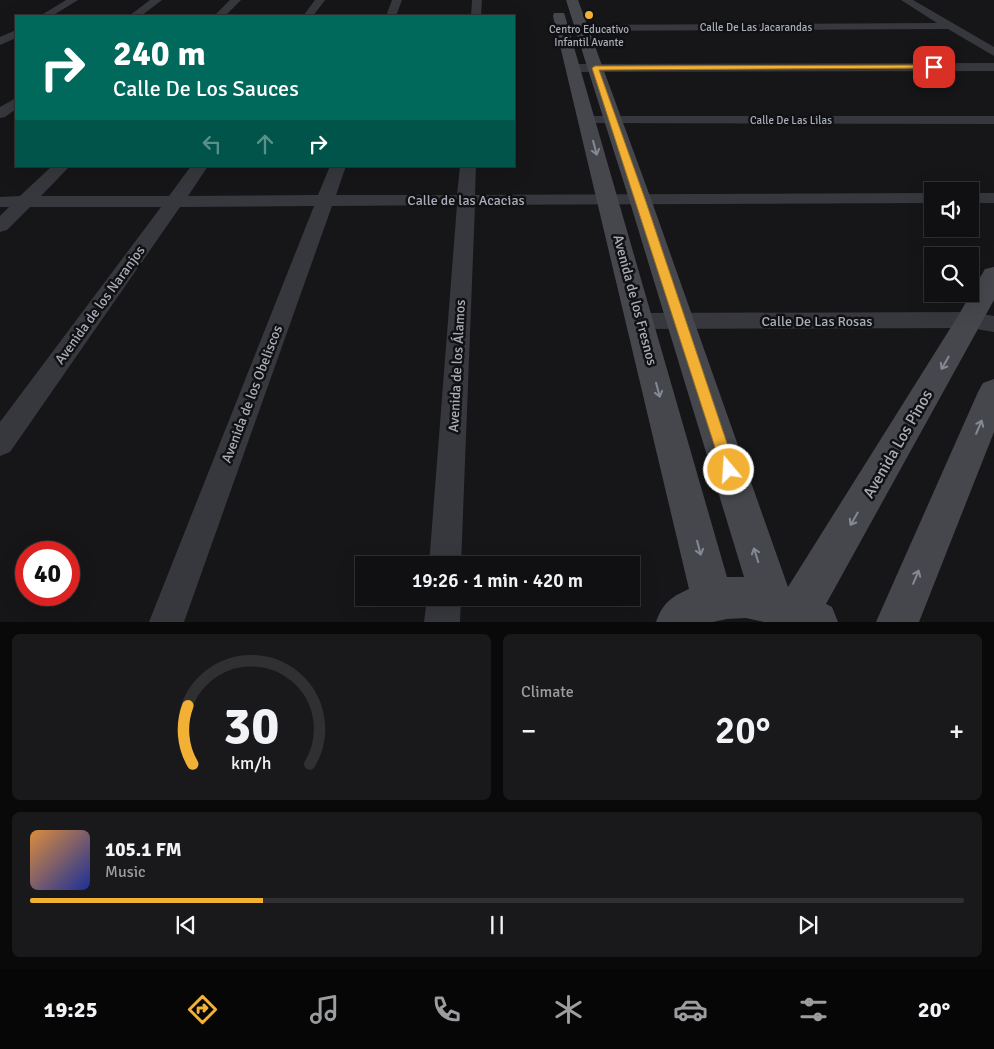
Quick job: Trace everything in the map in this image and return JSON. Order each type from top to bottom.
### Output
[{"type":"street","points":[[47,15],[73,0]]},
{"type":"street","points":[[135,15],[157,0]]},
{"type":"street","points":[[220,15],[236,0]]},
{"type":"street","points":[[309,15],[320,0]]},
{"type":"street","points":[[391,15],[397,0]]},
{"type":"street","points":[[476,15],[477,0]]},
{"type":"street","name":"Avenida de los Fresnos","points":[[555,0],[572,28],[585,68],[614,120],[680,321],[796,611]]},
{"type":"street","name":"Avenida de los Fresnos","points":[[572,0],[572,28]]},
{"type":"street","points":[[906,0],[994,52]]},
{"type":"street","name":"Calle De Las Jacarandas","points":[[572,28],[950,26]]},
{"type":"street","points":[[0,42],[15,34]]},
{"type":"street","points":[[972,39],[994,39]]},
{"type":"street","points":[[585,68],[994,67]]},
{"type":"street","name":"Avenida de los Fresnos","points":[[585,68],[587,120],[712,600]]},
{"type":"street","points":[[0,114],[15,103]]},
{"type":"street","name":"Calle De Las Lilas","points":[[587,120],[994,120]]},
{"type":"street","points":[[0,226],[61,167]]},
{"type":"street","name":"Avenida de los Naranjos","points":[[0,444],[199,167]]},
{"type":"street","name":"Avenida de los Obeliscos","points":[[166,622],[338,167]]},
{"type":"street","name":"Avenida de los Álamos","points":[[446,556],[468,167]]},
{"type":"street","name":"Calle de las Acacias","points":[[0,202],[924,198]]},
{"type":"street","points":[[979,198],[994,198]]},
{"type":"street","name":"Avenida Los Pinos","points":[[796,611],[982,322],[994,275]]},
{"type":"street","name":"Calle De Las Rosas","points":[[640,321],[982,322]]},
{"type":"street","points":[[897,622],[994,392]]},
{"type":"street","points":[[677,622],[685,613],[712,600],[741,596],[796,611]]},
{"type":"street","points":[[442,622],[443,606]]},
{"type":"place","name":"Centro Educativo Infantil Avante","points":[[589,15]]},
{"type":"route","points":[[729,470],[614,120],[595,68],[934,67]]}]
